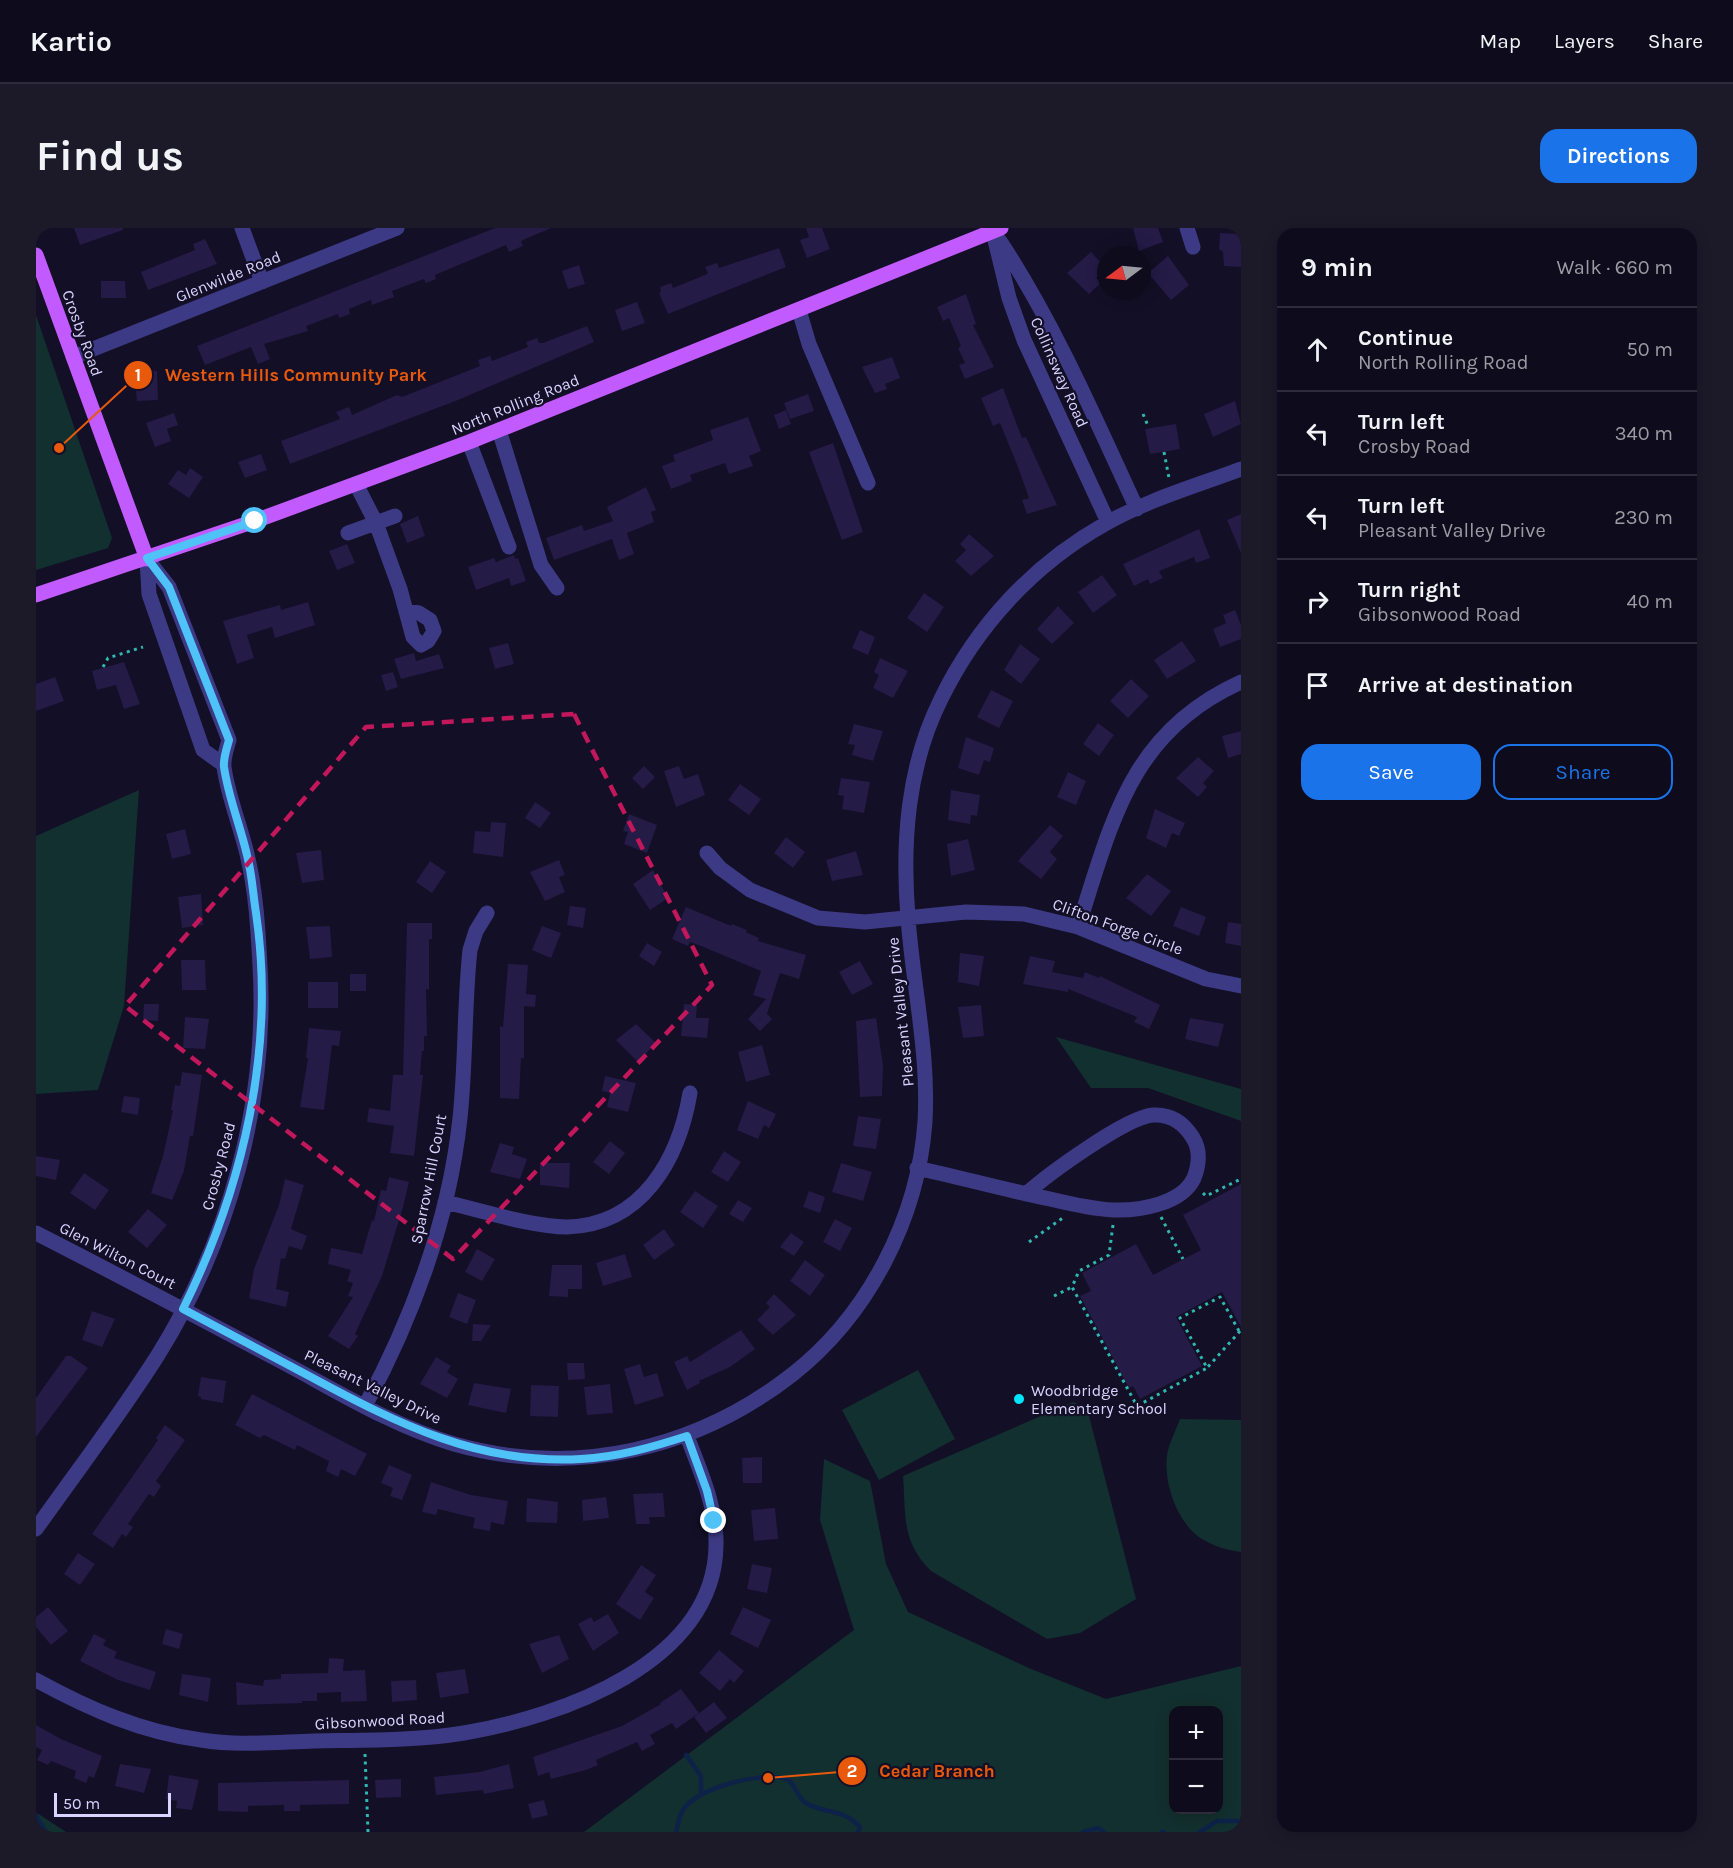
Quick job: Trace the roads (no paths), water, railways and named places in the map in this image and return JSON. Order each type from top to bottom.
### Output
[{"type":"main road","name":"North Rolling Road","points":[[36,595],[147,558],[469,442],[995,229]]},
{"type":"main road","name":"Crosby Road","points":[[36,255],[147,558]]},
{"type":"street","points":[[242,228],[262,282]]},
{"type":"street","name":"Glenwilde Road","points":[[73,357],[397,228]]},
{"type":"street","points":[[1187,228],[1193,247]]},
{"type":"street","name":"Collinsway Road","points":[[995,229],[1043,312],[1137,509]]},
{"type":"street","name":"Collinsway Road","points":[[995,229],[1009,298],[1024,340],[1108,522]]},
{"type":"street","points":[[799,310],[809,344],[868,483]]},
{"type":"street","points":[[499,430],[541,565],[558,588]]},
{"type":"street","points":[[469,442],[509,547]]},
{"type":"street","name":"Pleasant Valley Drive","points":[[183,1309],[364,1406],[453,1444],[538,1458],[581,1459],[617,1455],[687,1436],[752,1404],[813,1358],[840,1331],[866,1295],[888,1256],[905,1215],[925,1127],[924,1049],[908,917],[908,823],[912,784],[923,743],[939,702],[966,653],[984,627],[1039,570],[1075,542],[1108,522],[1137,509],[1241,469]]},
{"type":"street","points":[[356,484],[376,523],[407,611]]},
{"type":"street","points":[[348,533],[396,516]]},
{"type":"street","points":[[497,516],[534,544]]},
{"type":"street","name":"Crosby Road","points":[[147,558],[149,594],[203,750],[224,765]]},
{"type":"street","name":"Crosby Road","points":[[36,1529],[135,1388],[183,1309],[206,1264],[224,1216],[249,1115],[260,1038],[261,976],[258,924],[248,856],[224,765],[229,740],[169,587],[147,558]]},
{"type":"street","points":[[1078,927],[1114,818],[1126,789],[1145,760],[1190,712],[1220,692],[1241,682]]},
{"type":"street","name":"Clifton Forge Circle","points":[[707,853],[720,868],[750,890],[818,918],[865,922],[996,911],[1051,918],[1206,979],[1241,986]]},
{"type":"street","name":"Sparrow Hill Court","points":[[364,1406],[391,1357],[422,1284],[445,1202],[460,1119],[470,950],[476,931],[487,913]]},
{"type":"street","points":[[445,1202],[543,1224],[567,1227],[604,1218],[643,1195],[666,1167],[685,1122],[690,1092]]},
{"type":"street","points":[[917,1168],[1026,1194],[1115,1210],[1154,1205],[1176,1196],[1191,1184],[1197,1170],[1199,1155],[1192,1136],[1179,1121],[1165,1115],[1151,1115],[1137,1119],[1072,1160],[1044,1178],[1026,1194]]},
{"type":"street","name":"Glen Wilton Court","points":[[36,1233],[183,1309]]},
{"type":"street","name":"Gibsonwood Road","points":[[36,1680],[101,1714],[167,1734],[202,1740],[244,1743],[452,1735],[511,1723],[594,1693],[628,1676],[658,1656],[694,1617],[705,1596],[715,1556],[714,1521],[707,1491],[687,1436]]},
{"type":"waterway","points":[[686,1755],[701,1776],[701,1794]]},
{"type":"waterway","points":[[676,1832],[683,1810],[690,1802],[715,1788],[762,1777],[786,1779],[806,1803],[847,1817],[860,1827],[858,1832]]},
{"type":"waterway","points":[[36,1816],[46,1832]]},
{"type":"waterway","points":[[1200,1832],[1217,1821],[1241,1821]]},
{"type":"waterway","points":[[1083,1832],[1098,1828],[1104,1832]]},
{"type":"place","name":"Western Hills Community Park","points":[[59,448]]},
{"type":"place","name":"Woodbridge Elementary School","points":[[1019,1399]]},
{"type":"place","name":"Cedar Branch","points":[[768,1778]]}]
